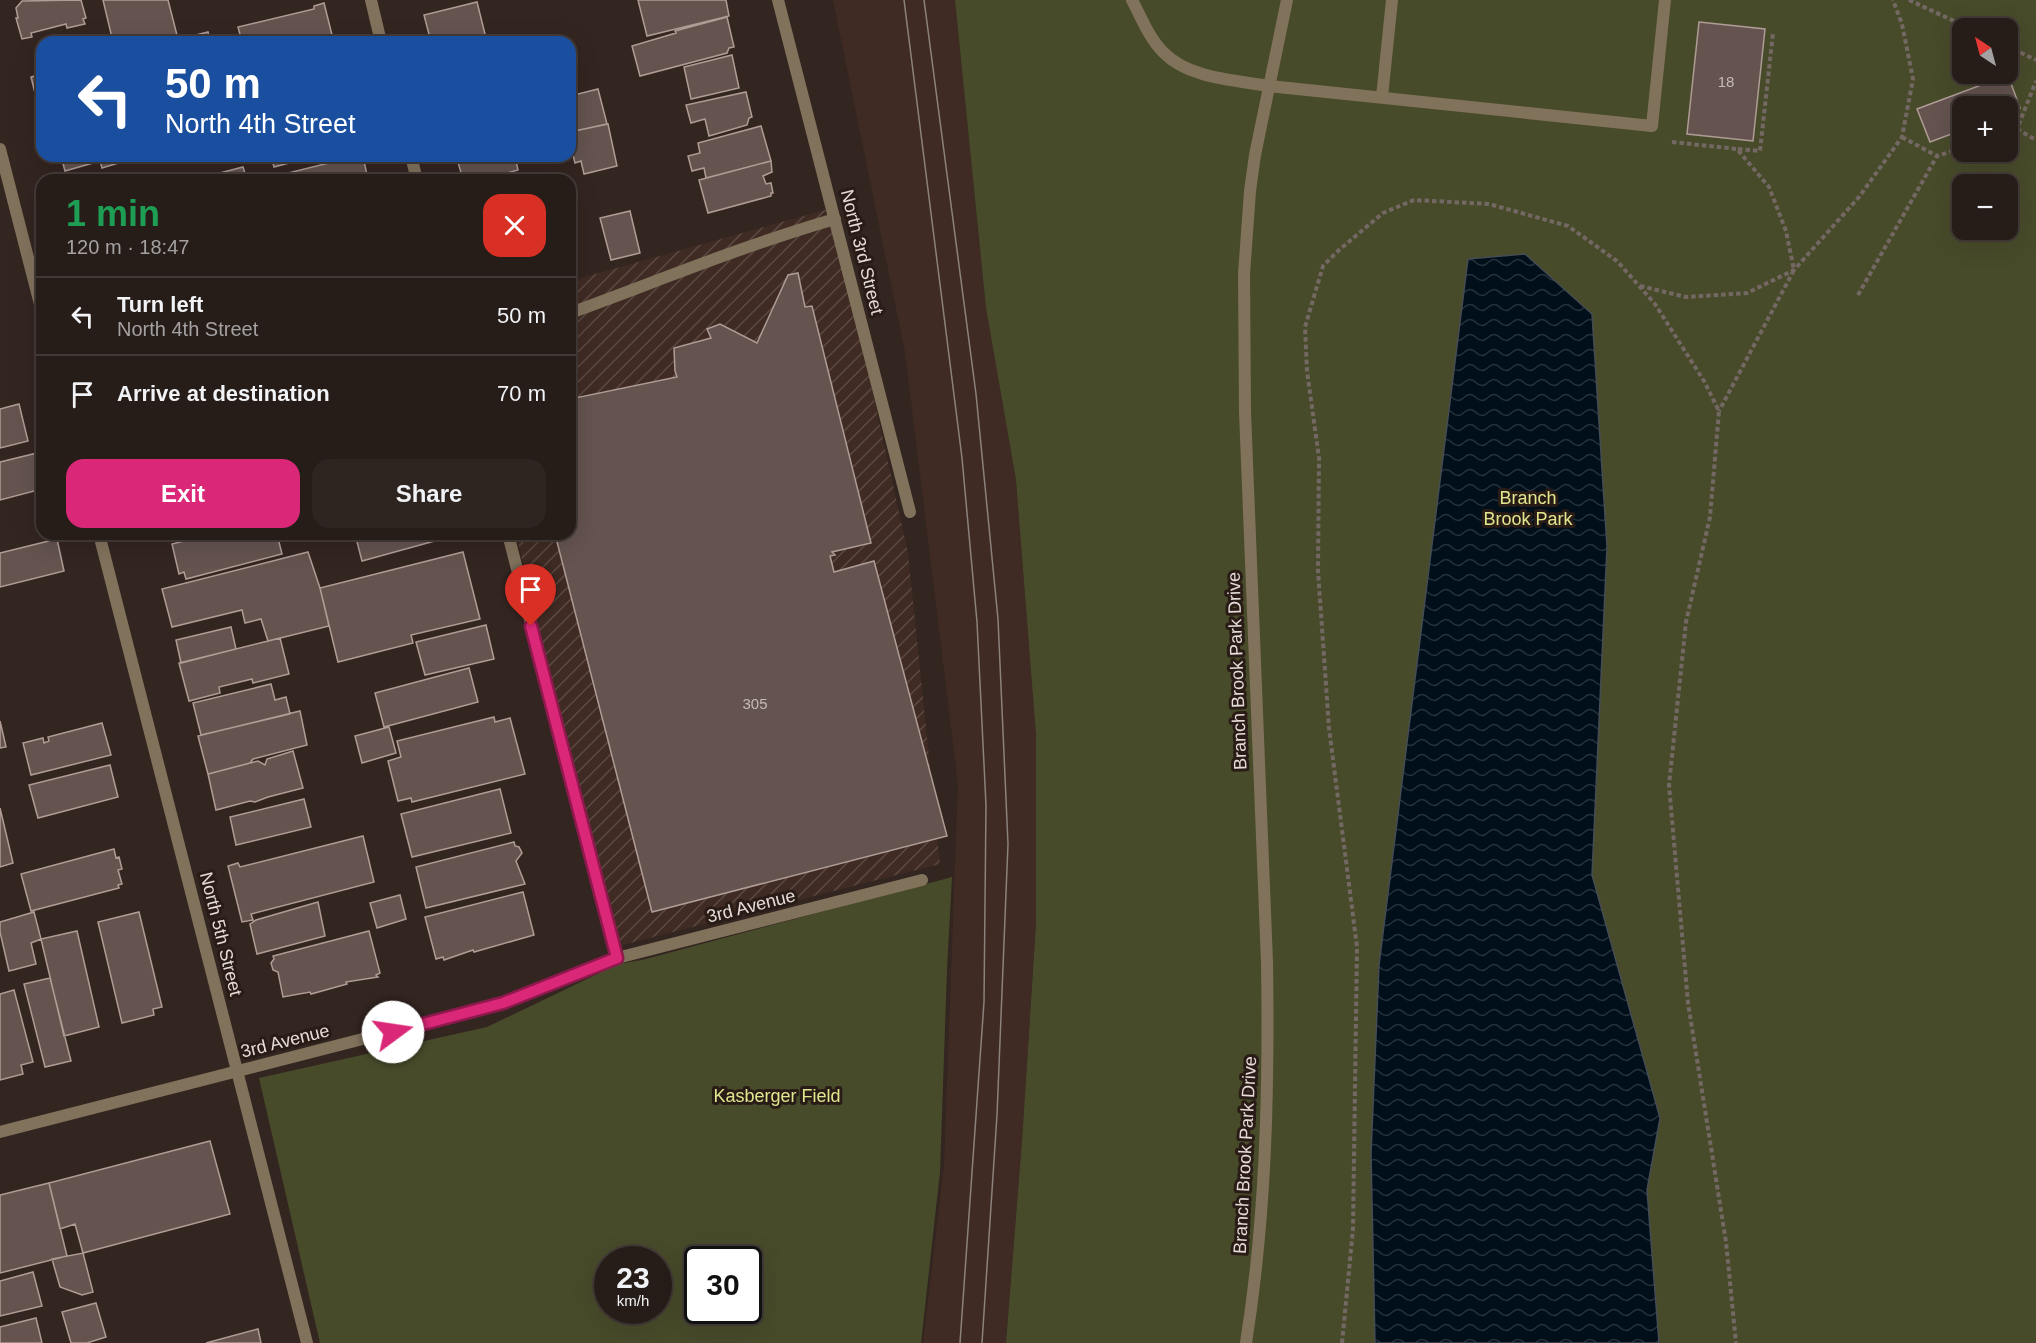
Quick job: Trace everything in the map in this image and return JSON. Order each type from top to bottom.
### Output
[{"type":"street","points":[[370,0],[379,36]]},
{"type":"street","name":"North 3rd Street","points":[[778,0],[910,513]]},
{"type":"street","points":[[1132,0],[1162,51],[1175,63],[1193,71],[1269,86],[1652,126],[1665,0]]},
{"type":"street","name":"Branch Brook Park Drive","points":[[1246,1343],[1263,1201],[1268,1048],[1267,962],[1245,424],[1244,274],[1255,155],[1287,0]]},
{"type":"street","points":[[1382,97],[1392,0]]},
{"type":"street","points":[[0,149],[36,289]]},
{"type":"street","points":[[576,311],[773,237],[835,219]]},
{"type":"street","name":"North 5th Street","points":[[101,540],[307,1343]]},
{"type":"street","points":[[510,540],[617,958]]},
{"type":"street","name":"3rd Avenue","points":[[0,1132],[503,1003],[617,958],[922,880]]},
{"type":"path","points":[[1736,1343],[1726,1242],[1688,1003],[1669,785],[1686,622],[1710,518],[1719,411],[1794,270],[1859,197],[1902,136],[1913,79],[1902,24],[1893,0]]},
{"type":"path","points":[[1909,0],[1952,20]]},
{"type":"path","points":[[1672,141],[1760,151],[1773,33]]},
{"type":"path","points":[[2018,51],[2036,60]]},
{"type":"path","points":[[2018,126],[2036,81]]},
{"type":"path","points":[[2018,130],[2036,140]]},
{"type":"path","points":[[1902,136],[1937,156]]},
{"type":"path","points":[[1737,149],[1769,187],[1786,231],[1794,270]]},
{"type":"path","points":[[1858,295],[1937,156],[1952,151]]},
{"type":"path","points":[[1342,1343],[1353,1229],[1357,947],[1329,728],[1318,571],[1319,458],[1307,371],[1305,327],[1323,266],[1383,213],[1414,200],[1489,204],[1568,226],[1617,261],[1655,304],[1679,339],[1719,411]]},
{"type":"path","points":[[1640,286],[1686,297],[1747,293],[1794,270]]},
{"type":"shaded area","points":[[833,0],[955,0],[986,308],[1016,480],[1036,735],[1036,924],[1006,1343],[923,1343],[944,1166],[958,784],[905,352]]},
{"type":"shaded area","points":[[832,208],[908,553],[940,864],[614,947],[517,540],[576,540],[576,279]]},
{"type":"green space","name":"Branch Brook Park","points":[[955,0],[2036,0],[2036,1343],[1006,1343],[1036,924],[1036,735],[1016,480],[986,308]]},
{"type":"green space","name":"Kasberger Field","points":[[952,877],[940,1172],[921,1343],[320,1343],[259,1078],[487,1027],[618,964],[642,960]]},
{"type":"water","points":[[1525,254],[1592,314],[1607,547],[1592,875],[1660,1118],[1647,1190],[1659,1343],[1375,1343],[1371,1154],[1379,965],[1468,259]]},
{"type":"building","points":[[81,0],[86,18],[83,19],[85,24],[67,28],[66,24],[31,33],[32,37],[22,39],[16,18],[18,18],[16,8],[22,1]]},
{"type":"building","points":[[103,0],[168,0],[177,36],[112,36]]},
{"type":"building","points":[[638,0],[726,0],[729,16],[647,36]]},
{"type":"building","points":[[477,2],[486,36],[429,36],[424,15]]},
{"type":"building","points":[[324,3],[332,35],[240,36],[238,27],[314,9],[314,6]]},
{"type":"building","points":[[727,17],[734,47],[729,48],[727,53],[640,76],[632,46]]},
{"type":"building","points":[[1699,22],[1765,29],[1753,141],[1687,134]]},
{"type":"building","points":[[208,32],[209,36],[192,36]]},
{"type":"building","points":[[732,55],[739,88],[691,99],[684,67]]},
{"type":"building","points":[[36,76],[36,97],[31,77]]},
{"type":"building","points":[[1984,84],[2011,84],[2016,96],[1952,96],[1952,134],[1930,142],[1917,109]]},
{"type":"building","points":[[598,89],[607,124],[576,131],[576,94]]},
{"type":"building","points":[[746,92],[752,117],[749,118],[747,125],[709,136],[705,119],[691,123],[686,105]]},
{"type":"building","points":[[608,124],[617,166],[584,174],[581,161],[575,162],[576,131]]},
{"type":"building","points":[[761,126],[771,161],[706,178],[704,168],[692,171],[688,156],[700,153],[698,143]]},
{"type":"building","points":[[771,161],[772,172],[763,176],[766,184],[771,183],[773,193],[771,196],[708,213],[699,180]]},
{"type":"building","points":[[63,162],[96,162],[65,171]]},
{"type":"building","points":[[100,162],[122,162],[102,168]]},
{"type":"building","points":[[273,162],[293,162],[274,167]]},
{"type":"building","points":[[333,162],[364,162],[367,174],[284,174]]},
{"type":"building","points":[[458,162],[516,162],[518,170],[504,174],[461,174]]},
{"type":"building","points":[[243,167],[245,174],[216,174]]},
{"type":"building","points":[[630,211],[640,253],[611,260],[600,218]]},
{"type":"building","points":[[798,273],[805,307],[812,306],[871,543],[832,552],[835,555],[830,556],[834,572],[874,561],[947,836],[652,912],[557,540],[576,540],[576,398],[677,377],[674,348],[711,338],[707,329],[720,324],[757,343],[788,275]]},
{"type":"building","points":[[19,404],[28,441],[0,448],[0,409]]},
{"type":"building","points":[[36,453],[36,491],[0,500],[0,462]]},
{"type":"building","points":[[57,540],[64,571],[0,587],[0,553]]},
{"type":"building","points":[[188,540],[278,540],[282,554],[186,579],[184,572],[179,574],[172,544]]},
{"type":"building","points":[[357,540],[438,540],[362,561]]},
{"type":"building","points":[[308,552],[329,626],[268,641],[261,619],[245,623],[242,610],[172,627],[162,589]]},
{"type":"building","points":[[463,552],[480,619],[411,635],[413,643],[338,662],[320,588]]},
{"type":"building","points":[[486,625],[494,659],[425,675],[416,642]]},
{"type":"building","points":[[231,627],[236,649],[181,663],[176,640]]},
{"type":"building","points":[[280,638],[289,674],[253,683],[252,679],[219,687],[220,693],[189,701],[179,663]]},
{"type":"building","points":[[469,668],[478,702],[384,727],[375,693]]},
{"type":"building","points":[[271,684],[275,700],[286,697],[290,714],[201,735],[193,703]]},
{"type":"building","points":[[300,711],[307,745],[208,774],[198,736]]},
{"type":"building","points":[[494,717],[495,722],[510,718],[525,774],[412,802],[411,798],[398,801],[388,761],[401,757],[397,741]]},
{"type":"building","points":[[0,721],[6,747],[0,748]]},
{"type":"building","points":[[102,723],[111,755],[31,775],[23,743],[43,738],[44,743],[49,741],[48,737]]},
{"type":"building","points":[[389,727],[396,753],[362,763],[355,736]]},
{"type":"building","points":[[293,751],[303,788],[255,802],[250,801],[216,810],[208,774],[258,761],[265,765],[267,759]]},
{"type":"building","points":[[110,765],[118,797],[38,818],[29,785]]},
{"type":"building","points":[[500,789],[511,833],[412,857],[401,814]]},
{"type":"building","points":[[304,799],[311,827],[236,845],[230,817]]},
{"type":"building","points":[[0,808],[13,863],[0,867]]},
{"type":"building","points":[[363,836],[374,882],[251,914],[253,920],[242,922],[228,866],[238,863],[240,867]]},
{"type":"building","points":[[514,842],[522,853],[516,861],[525,884],[426,908],[416,867]]},
{"type":"building","points":[[114,849],[122,869],[118,870],[122,884],[118,885],[119,888],[31,911],[21,874]]},
{"type":"building","points":[[523,892],[534,935],[474,952],[473,950],[444,960],[443,957],[436,959],[425,917]]},
{"type":"building","points":[[400,895],[406,919],[377,928],[370,903]]},
{"type":"building","points":[[318,902],[325,936],[257,954],[250,924],[256,920]]},
{"type":"building","points":[[34,912],[41,939],[31,943],[36,964],[9,971],[0,932],[0,922]]},
{"type":"building","points":[[139,912],[162,1007],[153,1009],[154,1015],[122,1023],[98,922]]},
{"type":"building","points":[[77,931],[99,1027],[64,1036],[41,939]]},
{"type":"building","points":[[369,931],[380,973],[376,975],[378,977],[346,982],[347,984],[311,994],[310,992],[283,997],[278,972],[273,970],[271,963],[273,956]]},
{"type":"building","points":[[50,978],[71,1061],[45,1067],[24,984]]},
{"type":"building","points":[[14,990],[33,1062],[21,1065],[23,1074],[0,1080],[0,994]]},
{"type":"building","points":[[210,1141],[230,1214],[83,1253],[75,1224],[60,1229],[49,1183]]},
{"type":"building","points":[[49,1183],[67,1256],[0,1273],[0,1195]]},
{"type":"building","points":[[83,1253],[93,1292],[82,1295],[60,1287],[52,1259]]},
{"type":"building","points":[[33,1272],[42,1306],[0,1316],[0,1281]]},
{"type":"building","points":[[96,1303],[106,1337],[87,1343],[71,1343],[62,1312]]},
{"type":"building","points":[[36,1318],[42,1343],[0,1343],[0,1327]]},
{"type":"building","points":[[258,1329],[261,1343],[206,1343]]},
{"type":"tram line","points":[[904,0],[962,458],[977,622],[986,805],[984,1002],[960,1343]]},
{"type":"tram line","points":[[924,0],[976,394],[998,619],[1008,844],[997,1115],[982,1343]]},
{"type":"route","points":[[393,1032],[503,1003],[617,958],[531,626]]}]
